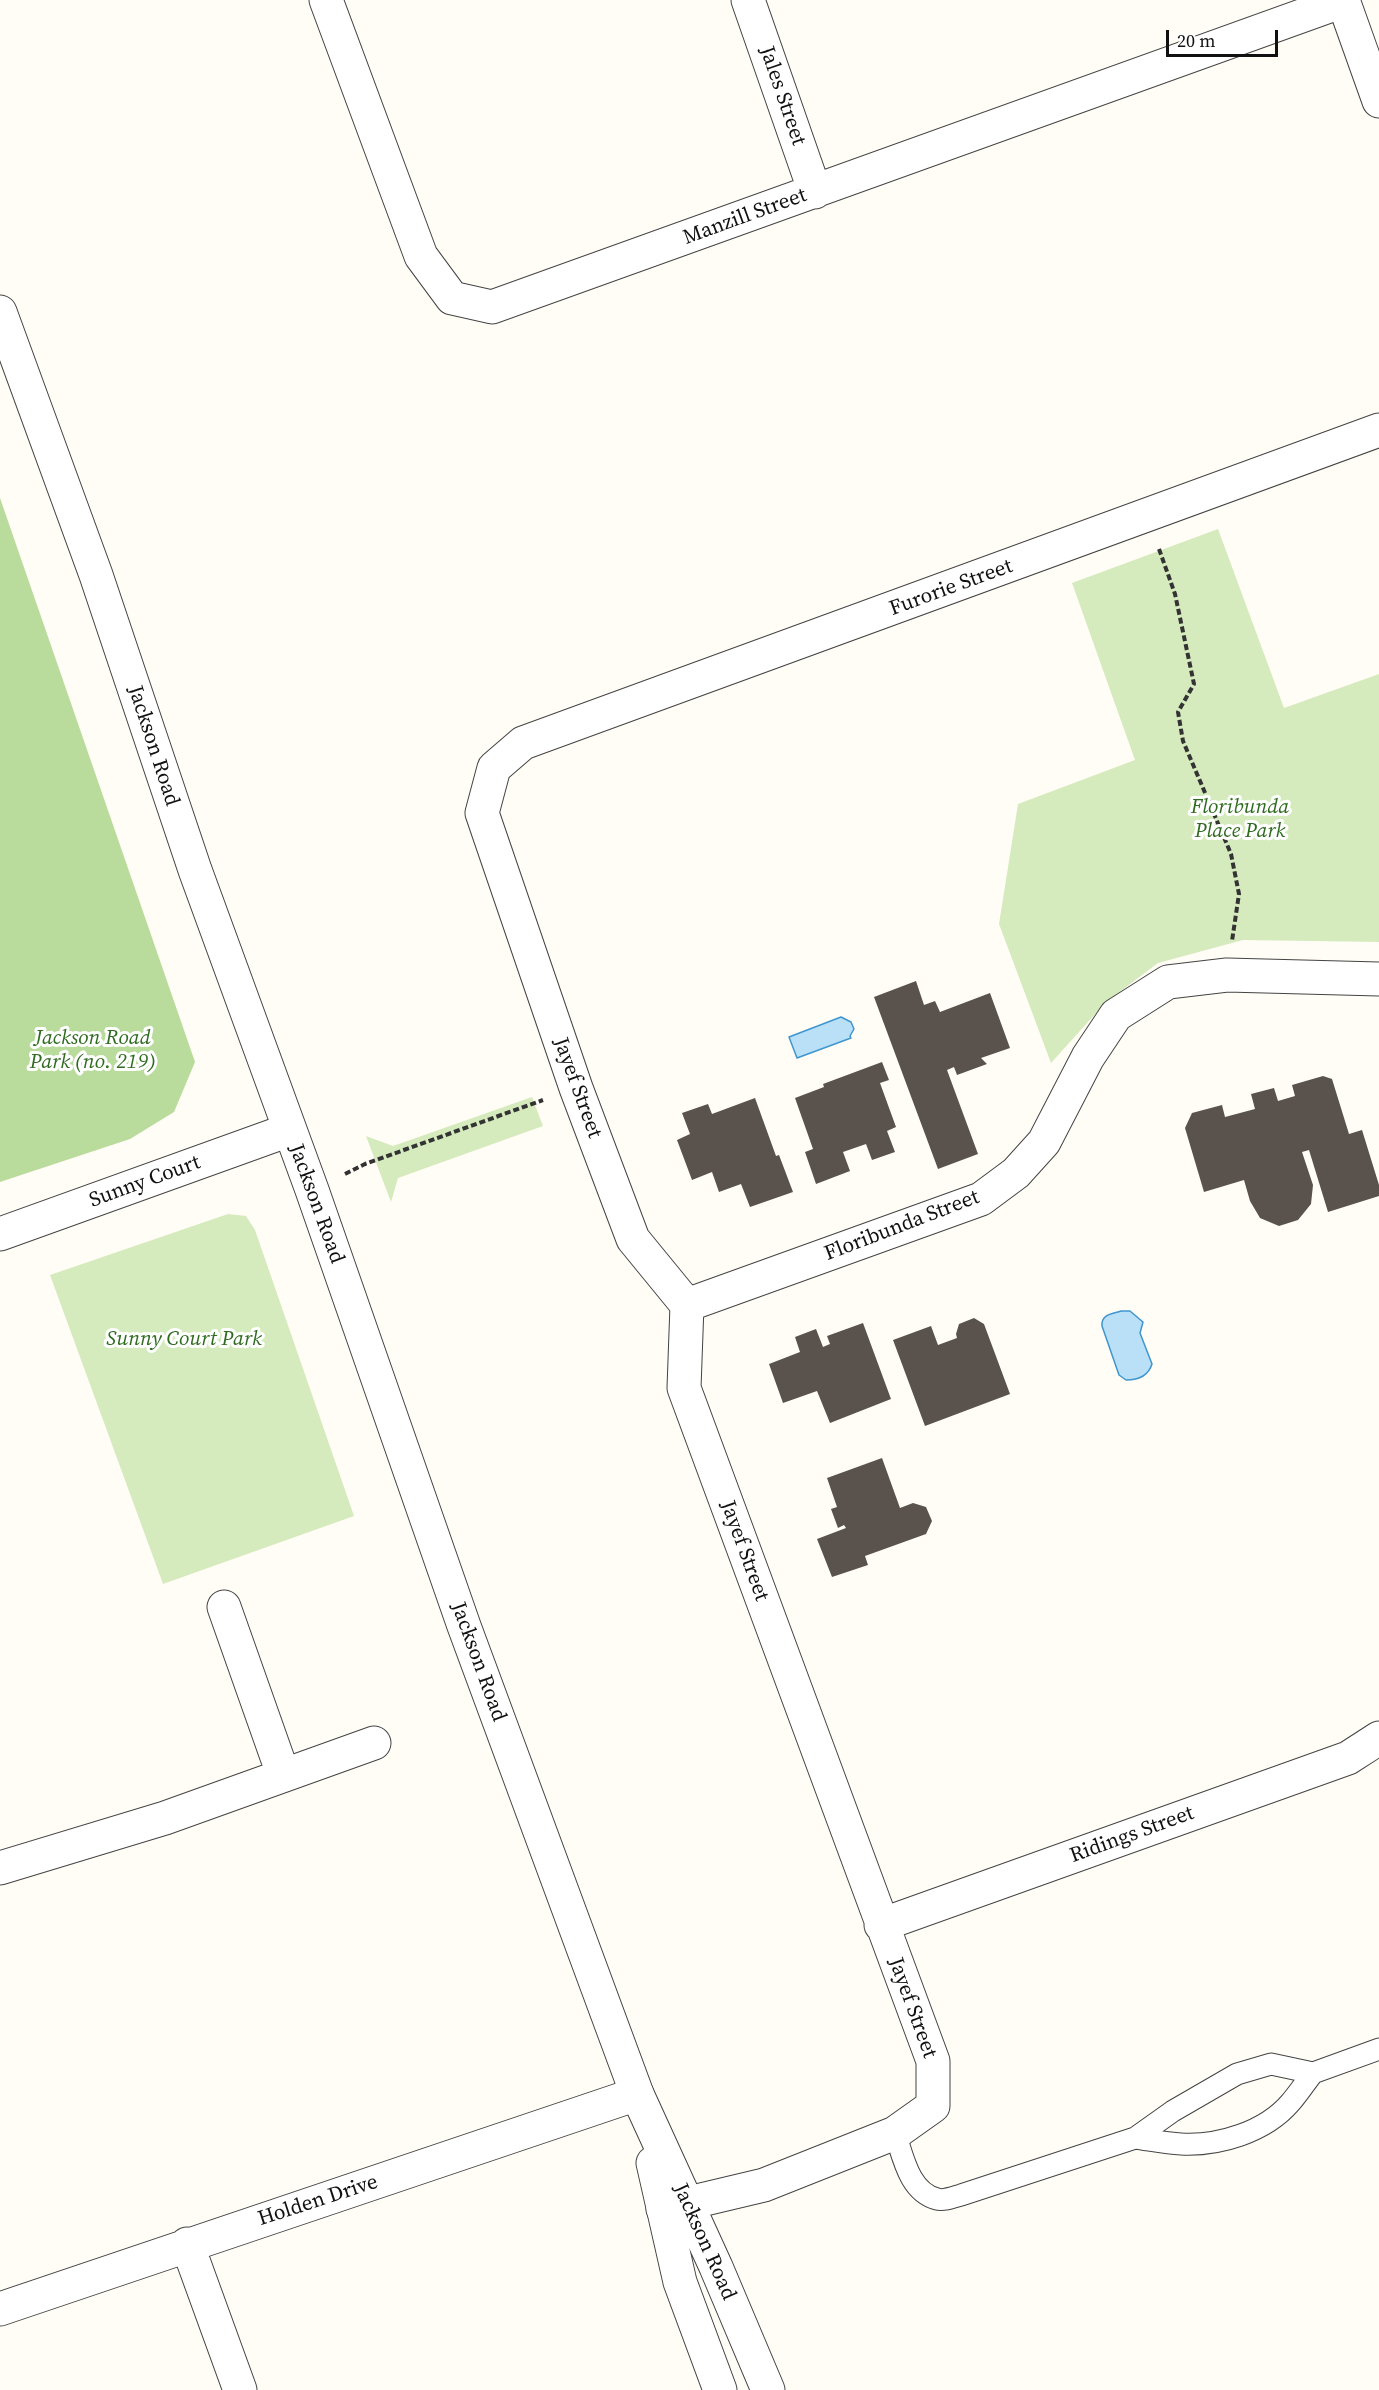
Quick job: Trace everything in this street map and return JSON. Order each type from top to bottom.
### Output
[{"type":"street","name":"Manzill Street","points":[[326,0],[421,256],[452,298],[492,307],[1343,0]]},
{"type":"street","name":"Jales Street","points":[[748,0],[815,192]]},
{"type":"street","points":[[1343,0],[1379,101]]},
{"type":"street","name":"Jackson Road","points":[[0,312],[96,575],[195,870],[312,1190],[464,1626],[675,2206],[768,2390]]},
{"type":"street","name":"Furorie Street","points":[[523,743],[1379,430]]},
{"type":"street","name":"Jayef Street","points":[[523,743],[494,768],[482,813],[576,1088],[633,1239],[687,1305],[684,1388],[933,2061],[933,2106],[895,2133],[764,2185],[675,2206]]},
{"type":"street","name":"Floribunda Street","points":[[687,1305],[981,1199],[1016,1173],[1044,1142],[1088,1057],[1116,1015],[1168,982],[1227,975],[1379,979]]},
{"type":"street","name":"Sunny Court","points":[[0,1234],[289,1130]]},
{"type":"street","points":[[224,1607],[283,1774]]},
{"type":"street","name":"Ridings Street","points":[[881,1924],[1348,1758],[1379,1738]]},
{"type":"street","points":[[0,1868],[165,1818],[374,1743]]},
{"type":"street","name":"Holden Drive","points":[[0,2309],[636,2094]]},
{"type":"street","name":"Jackson Road","points":[[675,2206],[680,2282],[720,2390]]},
{"type":"street","points":[[188,2244],[240,2390]]},
{"type":"lane","points":[[895,2133],[908,2172],[920,2190],[938,2200],[961,2195],[1135,2138],[1173,2111],[1237,2074],[1271,2064],[1313,2073],[1379,2049]]},
{"type":"lane","points":[[1135,2138],[1182,2144],[1208,2142],[1241,2135],[1264,2125],[1289,2104],[1313,2073]]},
{"type":"path","points":[[1146,515],[1175,594],[1194,684],[1178,712],[1183,741],[1231,854],[1239,894],[1227,975]]},
{"type":"path","points":[[312,1190],[365,1164],[576,1088]]},
{"type":"green space","name":"Jackson Road Park (no. 219)","points":[[0,498],[195,1062],[174,1112],[130,1139],[0,1182]]},
{"type":"green space","name":"Floribunda Place Park","points":[[1218,529],[1284,708],[1379,674],[1379,942],[1243,940],[1158,963],[1106,1002],[1051,1063],[999,924],[1018,804],[1135,760],[1072,583]]},
{"type":"green space","points":[[532,1097],[543,1126],[398,1178],[391,1202],[366,1136],[393,1146]]},
{"type":"green space","name":"Sunny Court Park","points":[[228,1214],[246,1216],[255,1230],[354,1516],[163,1584],[50,1275]]},
{"type":"water","points":[[841,1017],[851,1022],[854,1029],[851,1038],[797,1058],[789,1037]]},
{"type":"water","points":[[1121,1311],[1130,1311],[1143,1322],[1140,1333],[1152,1364],[1142,1377],[1126,1380],[1119,1375],[1102,1326],[1105,1317]]},
{"type":"building","points":[[916,981],[924,1005],[935,1001],[940,1012],[990,993],[1010,1048],[981,1058],[987,1064],[957,1075],[954,1067],[947,1070],[978,1154],[938,1169],[874,997]]},
{"type":"building","points":[[882,1062],[889,1080],[880,1083],[896,1127],[887,1131],[895,1152],[872,1160],[866,1144],[843,1152],[850,1171],[816,1184],[805,1152],[813,1149],[795,1098],[824,1087],[823,1084]]},
{"type":"building","points":[[1323,1076],[1332,1079],[1349,1134],[1362,1130],[1379,1185],[1379,1196],[1328,1212],[1309,1150],[1302,1152],[1313,1185],[1311,1204],[1298,1220],[1279,1226],[1260,1218],[1250,1201],[1244,1180],[1204,1192],[1185,1128],[1192,1113],[1222,1105],[1225,1117],[1255,1109],[1251,1094],[1274,1088],[1278,1101],[1295,1096],[1292,1085]]},
{"type":"building","points":[[755,1098],[776,1156],[779,1155],[793,1192],[750,1207],[741,1184],[719,1192],[712,1172],[692,1180],[677,1140],[690,1134],[682,1113],[708,1104],[712,1114]]},
{"type":"building","points":[[974,1318],[984,1324],[1010,1394],[925,1426],[893,1340],[931,1326],[938,1345],[957,1338],[959,1324]]},
{"type":"building","points":[[863,1323],[891,1399],[830,1423],[817,1391],[783,1403],[769,1364],[800,1352],[795,1337],[816,1329],[823,1347],[830,1344],[827,1336]]},
{"type":"building","points":[[882,1458],[900,1508],[913,1503],[926,1507],[932,1521],[926,1534],[865,1556],[868,1565],[832,1577],[817,1539],[846,1528],[844,1525],[838,1528],[831,1509],[837,1507],[827,1478]]}]
